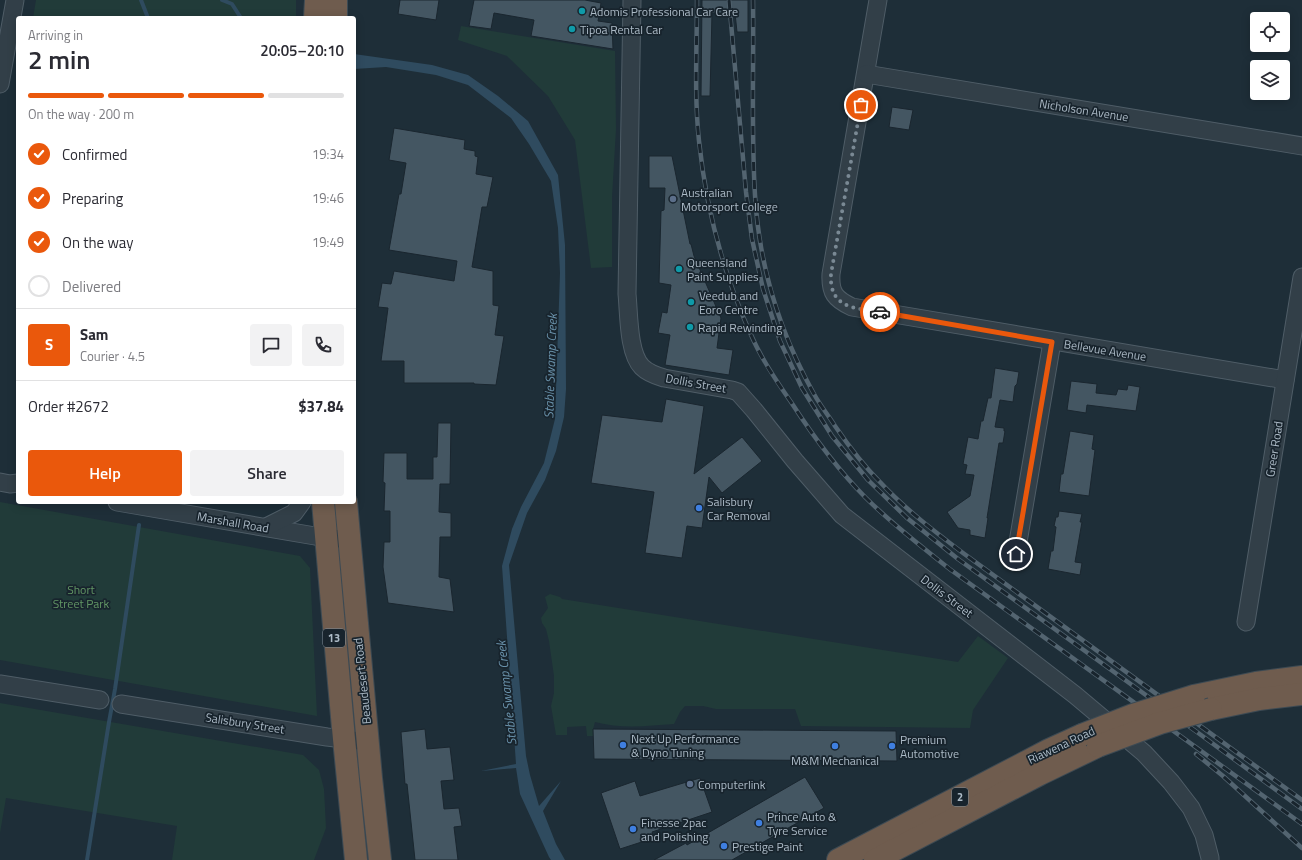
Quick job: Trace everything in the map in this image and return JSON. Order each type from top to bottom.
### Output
[{"type":"highway","points":[[315,16],[316,0]]},
{"type":"highway","points":[[336,0],[336,16]]},
{"type":"highway","name":"Beaudesert Road","points":[[323,504],[355,850]]},
{"type":"highway","name":"Beaudesert Road","points":[[346,504],[380,860]]},
{"type":"highway","name":"Riawena Road","points":[[875,860],[1046,771],[1090,740],[1133,715],[1194,696],[1256,683],[1302,678]]},
{"type":"highway","name":"Riawena Road","points":[[838,860],[1049,750],[1211,709],[1259,699],[1302,694]]},
{"type":"highway","points":[[340,860],[355,850]]},
{"type":"street","points":[[0,84],[15,0]]},
{"type":"street","name":"Dollis Street","points":[[632,0],[627,294],[630,329],[634,352],[642,367],[654,375],[664,378],[738,392],[842,515],[1075,695],[1144,753],[1171,782],[1190,808],[1204,835],[1210,860]]},
{"type":"street","points":[[866,74],[878,0]]},
{"type":"street","name":"Nicholson Avenue","points":[[866,74],[1302,146]]},
{"type":"street","name":"Bellevue Avenue","points":[[866,74],[831,274],[830,285],[834,295],[841,302],[852,307],[1052,342],[1285,380]]},
{"type":"street","name":"Greer Road","points":[[1246,622],[1302,277]]},
{"type":"street","points":[[1016,554],[1052,342]]},
{"type":"street","name":"Marshall Road","points":[[129,504],[349,540]]},
{"type":"street","points":[[266,527],[294,513],[301,504]]},
{"type":"street","points":[[0,684],[100,700]]},
{"type":"street","name":"Salisbury Street","points":[[121,704],[368,742]]},
{"type":"green space","points":[[36,0],[296,0],[296,16],[33,16]]},
{"type":"green space","points":[[461,26],[615,51],[616,129],[612,197],[612,267],[591,268],[575,140],[548,96],[507,56],[458,40]]},
{"type":"green space","name":"Short Street Park","points":[[0,502],[300,556],[310,568],[317,716],[0,660]]},
{"type":"green space","points":[[550,594],[562,599],[958,662],[978,636],[1008,658],[973,710],[970,728],[801,726],[795,709],[716,709],[703,706],[685,706],[674,724],[615,726],[595,722],[593,729],[594,736],[587,736],[586,726],[567,727],[567,735],[556,735],[551,706],[554,693],[554,676],[549,641],[541,618],[548,608],[545,597]]},
{"type":"green space","points":[[0,703],[303,755],[319,770],[324,789],[326,828],[314,860],[172,860],[177,826],[6,798],[0,833]]},
{"type":"water","points":[[356,54],[432,65],[468,75],[498,96],[528,121],[558,175],[565,245],[566,389],[564,417],[556,451],[545,480],[527,513],[509,565],[526,756],[539,806],[561,781],[543,811],[556,844],[565,860],[551,860],[549,857],[520,794],[516,768],[481,771],[516,764],[502,566],[512,529],[521,507],[544,463],[555,419],[560,273],[558,228],[551,181],[529,144],[511,118],[468,85],[436,75],[386,67],[356,69]]},
{"type":"building","points":[[400,0],[439,0],[436,20],[398,14]]},
{"type":"building","points":[[474,0],[585,0],[601,3],[598,21],[612,23],[613,49],[531,36],[534,20],[494,13],[491,29],[469,26]]},
{"type":"building","points":[[702,0],[748,0],[748,32],[737,32],[735,13],[712,13],[710,96],[701,96]]},
{"type":"building","points":[[892,107],[913,110],[909,130],[889,127]]},
{"type":"building","points":[[394,128],[465,140],[464,149],[475,151],[475,156],[478,157],[476,174],[493,177],[487,207],[482,207],[472,267],[493,271],[493,305],[499,306],[495,335],[504,336],[496,385],[474,383],[404,383],[404,361],[381,361],[388,308],[378,307],[382,283],[391,284],[394,271],[454,281],[457,261],[389,250],[406,163],[389,160]]},
{"type":"building","points":[[649,156],[672,156],[690,244],[721,318],[717,348],[733,350],[729,375],[665,365],[670,335],[658,333],[662,312],[667,313],[671,285],[659,283],[661,211],[664,210],[665,188],[649,188]]},
{"type":"building","points":[[995,368],[1019,372],[1013,402],[1000,400],[995,427],[1004,428],[1005,431],[1003,443],[999,443],[985,538],[970,535],[970,530],[958,528],[947,512],[970,496],[974,475],[965,474],[967,465],[963,464],[968,437],[978,439],[981,421],[983,421],[988,398],[991,398]]},
{"type":"building","points":[[1071,381],[1097,384],[1096,393],[1116,395],[1118,389],[1127,390],[1128,385],[1140,387],[1136,411],[1087,405],[1086,413],[1067,410]]},
{"type":"building","points":[[666,399],[704,406],[694,474],[742,437],[762,461],[722,493],[709,477],[702,528],[687,526],[682,558],[645,553],[654,492],[591,483],[602,415],[662,422]]},
{"type":"building","points":[[438,423],[451,423],[450,484],[440,484],[439,512],[451,513],[451,537],[440,537],[439,577],[450,579],[454,612],[388,603],[383,567],[384,542],[390,542],[390,511],[384,511],[384,453],[407,453],[407,479],[433,479],[433,457],[437,457]]},
{"type":"building","points":[[1070,431],[1094,435],[1092,449],[1095,450],[1089,496],[1059,492],[1061,474],[1063,474]]},
{"type":"building","points":[[1059,511],[1082,514],[1075,562],[1082,563],[1080,575],[1048,569],[1051,551],[1053,551],[1056,527],[1054,526]]},
{"type":"building","points":[[425,729],[427,749],[450,747],[454,780],[441,781],[444,809],[459,808],[462,826],[454,827],[458,860],[415,860],[407,784],[405,784],[401,732]]},
{"type":"building","points":[[593,729],[896,731],[897,761],[594,759]]},
{"type":"building","points":[[805,777],[824,808],[732,860],[654,860],[686,843],[687,845]]},
{"type":"building","points":[[700,778],[712,812],[652,832],[654,838],[620,849],[601,793],[635,781],[640,796]]},
{"type":"waterway","points":[[141,0],[147,16]]},
{"type":"waterway","name":"Stable Swamp Creek","points":[[222,0],[232,4],[240,16]]},
{"type":"waterway","points":[[87,860],[115,689],[139,525]]},
{"type":"railway","points":[[697,0],[697,123],[702,166],[711,216],[733,290],[756,346],[775,379],[817,440],[845,476],[866,498],[929,553],[1302,824]]},
{"type":"railway","points":[[729,0],[746,192],[752,239],[763,289],[780,341],[802,388],[832,436],[868,480],[907,518],[958,559],[1302,809]]},
{"type":"railway","points":[[753,0],[753,122],[755,195],[757,221],[766,273],[781,323],[791,347],[814,394],[835,426],[856,455],[874,475],[899,501],[931,528],[963,553],[1302,800]]},
{"type":"railway","points":[[1196,754],[1223,776],[1302,848]]},
{"type":"way so far","points":[[861,105],[830,285],[834,295],[841,302],[852,307],[880,312]]},
{"type":"place","name":"Adomis Professional Car Care","points":[[582,11]]},
{"type":"place","name":"Tipoa Rental Car","points":[[572,29]]},
{"type":"place","name":"Australian Motorsport College","points":[[673,199]]},
{"type":"place","name":"Queensland Paint Supplies","points":[[679,269]]},
{"type":"place","name":"Veedub and Eoro Centre","points":[[691,302]]},
{"type":"place","name":"Rapid Rewinding","points":[[690,327]]},
{"type":"place","name":"Salisbury Car Removal","points":[[699,508]]},
{"type":"place","name":"Next Up Performance & Dyno Tuning","points":[[623,745]]},
{"type":"place","name":"M&M Mechanical","points":[[835,746]]},
{"type":"place","name":"Premium Automotive","points":[[892,746]]},
{"type":"place","name":"Computerlink","points":[[690,784]]},
{"type":"place","name":"Prince Auto & Tyre Service","points":[[759,823]]},
{"type":"place","name":"Finesse 2pac and Polishing","points":[[633,829]]},
{"type":"place","name":"Prestige Paint","points":[[724,846]]},
{"type":"route","points":[[880,312],[1052,342],[1016,554]]}]
